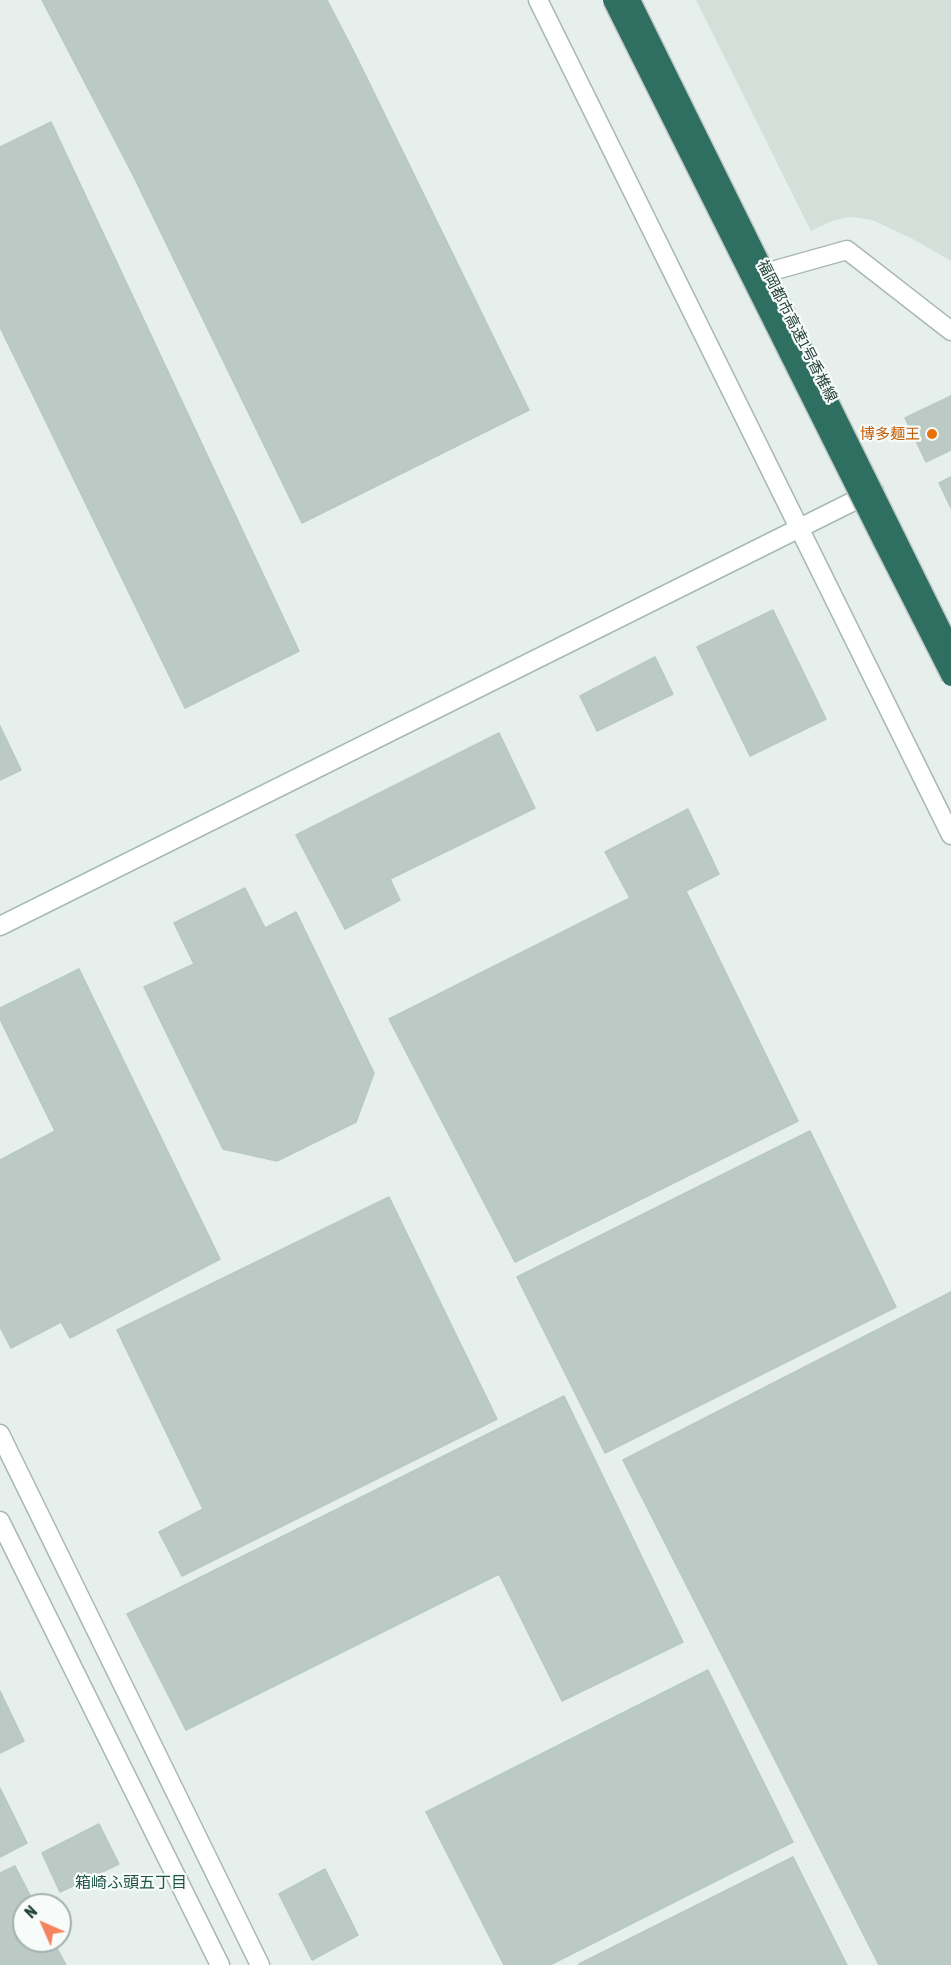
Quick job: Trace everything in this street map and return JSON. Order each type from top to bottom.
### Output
[{"type":"highway","name":"福岡都市高速1号香椎線","points":[[612,0],[951,676]]},
{"type":"highway","name":"福岡都市高速1号香椎線","points":[[632,0],[951,648]]},
{"type":"street","points":[[538,0],[951,835]]},
{"type":"street","points":[[639,0],[951,635]]},
{"type":"street","points":[[772,271],[847,250],[951,331]]},
{"type":"street","points":[[0,926],[879,489]]},
{"type":"street","points":[[0,1434],[260,1965]]},
{"type":"street","points":[[0,1521],[220,1965]]},
{"type":"shaded area","points":[[696,0],[951,0],[951,261],[911,238],[872,220],[850,217],[832,221],[811,231]]},
{"type":"building","points":[[42,0],[327,0],[357,58],[133,175]]},
{"type":"building","points":[[357,58],[529,410],[302,523],[133,175]]},
{"type":"building","points":[[51,122],[299,651],[185,708],[0,327],[0,147]]},
{"type":"building","name":"博多麺王","points":[[951,396],[951,450],[926,462],[905,418]]},
{"type":"building","points":[[951,477],[951,508],[939,483]]},
{"type":"building","points":[[773,610],[826,719],[750,756],[697,647]]},
{"type":"building","points":[[655,657],[673,694],[597,731],[580,696]]},
{"type":"building","points":[[0,726],[21,770],[0,780]]},
{"type":"building","points":[[499,733],[535,808],[390,879],[400,900],[345,929],[296,835]]},
{"type":"building","points":[[688,809],[719,874],[686,891],[798,1121],[515,1262],[389,1019],[630,898],[605,852]]},
{"type":"building","points":[[245,888],[265,928],[296,912],[374,1073],[356,1122],[277,1161],[223,1149],[144,987],[194,964],[174,923]]},
{"type":"building","points":[[79,969],[220,1259],[70,1338],[61,1322],[11,1348],[0,1327],[0,1160],[55,1131],[0,1019],[0,1008]]},
{"type":"building","points":[[810,1131],[896,1307],[605,1453],[517,1277]]},
{"type":"building","points":[[389,1197],[497,1419],[182,1576],[159,1532],[203,1509],[117,1330]]},
{"type":"building","points":[[951,1292],[951,1965],[879,1965],[623,1460]]},
{"type":"building","points":[[564,1396],[683,1642],[562,1701],[499,1574],[186,1730],[127,1614]]},
{"type":"building","points":[[708,1670],[793,1842],[550,1965],[504,1965],[426,1812]]},
{"type":"building","points":[[0,1691],[24,1741],[0,1753]]},
{"type":"building","points":[[0,1788],[27,1843],[0,1857]]},
{"type":"building","points":[[99,1824],[119,1864],[60,1892],[42,1853]]},
{"type":"building","points":[[793,1857],[847,1965],[579,1965],[579,1964]]},
{"type":"building","points":[[15,1866],[29,1893],[12,1893],[12,1953],[60,1953],[66,1965],[0,1965],[0,1873]]},
{"type":"building","points":[[325,1869],[358,1935],[312,1960],[279,1894]]},
{"type":"place","name":"博多麺王","points":[[932,434]]},
{"type":"district","name":"箱崎ふ頭五丁目","points":[[131,1883]]}]
